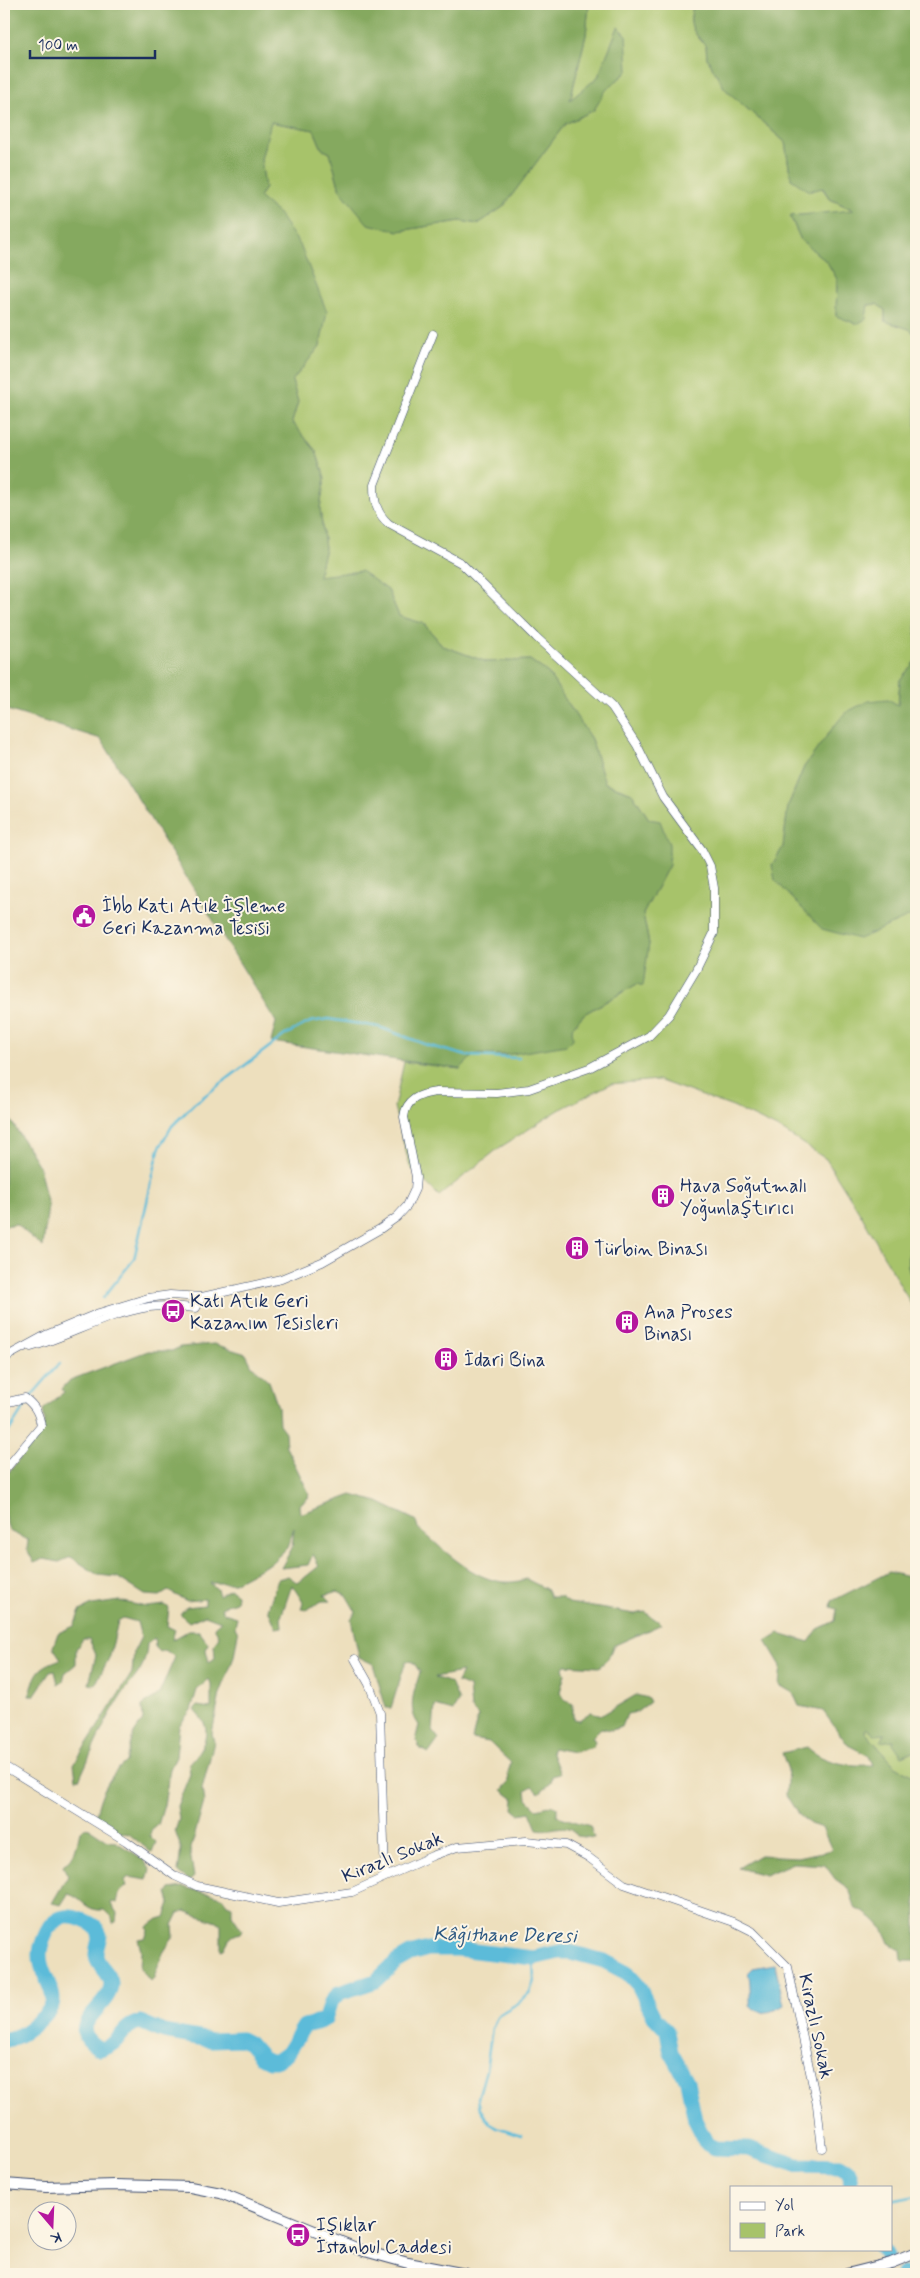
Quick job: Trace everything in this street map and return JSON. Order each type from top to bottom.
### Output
[{"type":"street","points":[[4,1358],[55,1332],[99,1313],[134,1302],[170,1294],[202,1297],[282,1279],[322,1262],[397,1217],[407,1206],[415,1189],[416,1178],[404,1117],[405,1110],[411,1100],[436,1092],[497,1093],[528,1089],[589,1068],[639,1043],[662,1025],[669,1015],[714,933],[714,882],[707,858],[663,797],[638,745],[612,707],[536,638],[461,563],[389,524],[376,509],[374,485],[433,334]]},
{"type":"street","points":[[17,1352],[130,1312],[150,1307],[196,1308],[202,1297]]},
{"type":"street","points":[[4,1403],[25,1398],[34,1405],[41,1426],[4,1471]]},
{"type":"street","points":[[355,1659],[369,1684],[380,1713],[385,1876]]},
{"type":"street","name":"Kirazlı Sokak","points":[[4,1766],[126,1842],[175,1876],[197,1886],[278,1903],[352,1892],[385,1876],[458,1847],[526,1841],[566,1845],[588,1857],[624,1884],[734,1922],[752,1931],[788,1967],[817,2105],[822,2148]]},
{"type":"street","points":[[4,2184],[46,2187],[115,2185],[190,2187],[221,2194],[361,2250],[408,2264],[466,2274]]},
{"type":"street","points":[[847,2274],[891,2263],[916,2253]]},
{"type":"green space","points":[[4,4],[589,4],[586,35],[570,100],[598,77],[618,27],[626,34],[628,71],[606,90],[594,110],[565,124],[503,207],[478,224],[460,221],[399,231],[368,224],[340,190],[330,153],[322,149],[314,130],[271,122],[261,159],[265,188],[259,197],[278,213],[300,245],[327,312],[320,346],[292,381],[298,402],[292,422],[316,451],[325,478],[320,508],[325,548],[318,576],[361,571],[388,590],[399,616],[424,624],[443,646],[487,662],[530,660],[548,673],[591,739],[605,783],[632,793],[649,819],[660,821],[669,844],[669,865],[643,914],[649,944],[643,986],[637,984],[584,1014],[572,1028],[573,1039],[567,1045],[505,1055],[475,1054],[460,1069],[271,1042],[276,1022],[101,739],[4,709]]},
{"type":"green space","points":[[589,4],[694,4],[691,17],[692,27],[706,46],[707,58],[725,89],[785,142],[791,179],[822,188],[830,199],[855,211],[790,216],[801,240],[827,262],[837,279],[836,316],[868,305],[877,304],[885,310],[885,321],[909,329],[916,335],[916,660],[900,680],[898,705],[845,713],[804,767],[788,806],[783,848],[772,865],[908,917],[916,915],[916,1028],[911,1058],[916,1087],[916,1189],[910,1200],[908,1212],[913,1236],[909,1248],[908,1267],[916,1283],[916,1313],[860,1213],[826,1159],[783,1131],[733,1107],[658,1080],[610,1084],[559,1110],[499,1148],[439,1196],[410,1167],[394,1107],[404,1062],[460,1069],[475,1054],[505,1055],[572,1028],[584,1014],[637,984],[649,944],[643,914],[669,865],[649,819],[632,793],[605,783],[591,739],[548,673],[530,660],[487,662],[443,646],[424,624],[399,616],[388,590],[318,576],[325,548],[320,508],[325,478],[316,451],[292,422],[298,402],[292,381],[320,346],[259,197],[265,188],[261,159],[270,122],[314,130],[322,149],[330,153],[340,190],[399,231],[460,221],[478,224],[503,207],[565,124],[594,110],[605,90],[628,71],[618,28],[598,77],[570,101],[586,35]]},
{"type":"green space","points":[[694,4],[916,4],[916,335],[909,329],[885,321],[885,310],[877,304],[868,305],[866,319],[857,324],[836,316],[837,279],[827,262],[801,240],[790,216],[854,210],[830,199],[823,188],[809,191],[791,179],[785,142],[725,89],[707,58],[706,46],[692,27],[691,17]]},
{"type":"green space","points":[[916,660],[916,915],[859,939],[822,929],[775,880],[772,865],[783,847],[788,806],[804,767],[845,713],[868,701],[888,699],[898,705],[900,680]]},
{"type":"green space","points":[[4,1113],[7,1114],[39,1166],[48,1206],[43,1247],[16,1224],[4,1226]]},
{"type":"green space","points":[[916,1189],[916,1283],[912,1278],[908,1260],[913,1236],[909,1218],[909,1206]]},
{"type":"green space","points":[[214,1344],[246,1354],[252,1366],[269,1381],[278,1407],[279,1424],[285,1432],[286,1447],[309,1493],[308,1498],[299,1505],[300,1514],[352,1495],[378,1502],[415,1520],[418,1528],[441,1548],[454,1559],[481,1576],[496,1581],[511,1582],[526,1579],[546,1589],[550,1597],[561,1597],[569,1603],[635,1614],[645,1612],[662,1624],[613,1646],[608,1659],[599,1667],[565,1665],[563,1668],[565,1674],[560,1692],[566,1701],[573,1704],[573,1719],[579,1720],[591,1712],[602,1715],[636,1695],[648,1698],[650,1702],[637,1712],[627,1714],[622,1727],[611,1730],[601,1728],[592,1737],[595,1741],[593,1747],[573,1752],[553,1748],[551,1751],[560,1774],[552,1776],[551,1783],[539,1793],[532,1786],[526,1790],[527,1799],[537,1809],[553,1805],[557,1807],[557,1816],[590,1826],[594,1838],[576,1836],[572,1829],[568,1828],[537,1829],[530,1812],[519,1814],[513,1809],[514,1799],[502,1790],[509,1782],[508,1772],[511,1763],[489,1742],[472,1739],[478,1716],[471,1709],[469,1687],[457,1682],[462,1672],[435,1677],[451,1683],[459,1701],[453,1711],[435,1706],[433,1731],[439,1739],[429,1753],[419,1748],[416,1737],[419,1725],[415,1719],[412,1706],[420,1672],[413,1662],[406,1661],[391,1708],[386,1708],[373,1664],[359,1657],[351,1619],[356,1612],[346,1595],[338,1591],[324,1595],[331,1601],[322,1601],[306,1610],[301,1609],[303,1602],[292,1585],[281,1617],[282,1627],[276,1628],[268,1609],[278,1579],[288,1576],[298,1583],[319,1566],[313,1554],[308,1565],[281,1568],[292,1548],[294,1528],[287,1548],[271,1563],[234,1583],[210,1583],[217,1589],[219,1595],[230,1589],[237,1594],[236,1602],[221,1607],[224,1613],[237,1617],[235,1627],[238,1633],[234,1657],[220,1694],[212,1733],[214,1742],[202,1789],[204,1802],[190,1852],[194,1877],[190,1881],[178,1872],[181,1848],[175,1831],[179,1819],[177,1806],[190,1774],[189,1764],[200,1751],[205,1740],[206,1728],[194,1710],[197,1706],[211,1708],[211,1684],[209,1679],[197,1690],[191,1710],[179,1726],[176,1757],[170,1769],[164,1805],[158,1825],[151,1831],[150,1836],[156,1842],[152,1853],[129,1834],[117,1832],[106,1823],[96,1820],[101,1796],[114,1774],[126,1762],[133,1735],[143,1720],[142,1706],[159,1694],[175,1657],[165,1650],[160,1652],[155,1647],[154,1638],[147,1644],[144,1661],[138,1673],[114,1707],[80,1778],[76,1779],[74,1764],[132,1673],[134,1651],[141,1637],[137,1622],[123,1618],[118,1621],[110,1656],[95,1685],[89,1684],[96,1655],[89,1639],[83,1639],[76,1649],[76,1664],[65,1673],[63,1681],[58,1684],[55,1671],[50,1672],[34,1696],[29,1696],[36,1676],[42,1668],[61,1659],[53,1647],[58,1633],[74,1626],[80,1611],[92,1605],[119,1601],[147,1607],[165,1605],[169,1608],[167,1626],[175,1630],[172,1640],[188,1631],[199,1631],[208,1643],[206,1650],[209,1662],[215,1658],[214,1645],[219,1636],[214,1627],[221,1621],[205,1615],[189,1622],[180,1614],[186,1607],[205,1605],[205,1599],[187,1601],[168,1591],[160,1596],[145,1595],[117,1577],[98,1575],[71,1557],[59,1562],[44,1559],[34,1563],[27,1549],[28,1540],[9,1531],[4,1514],[4,1478],[42,1431],[45,1422],[43,1410],[64,1392],[62,1389],[70,1380],[148,1351],[172,1351],[180,1347]]},
{"type":"green space","points":[[889,1572],[916,1579],[916,1750],[902,1756],[893,1743],[894,1740],[881,1742],[885,1734],[875,1735],[866,1728],[865,1732],[894,1765],[911,1775],[916,1782],[916,1961],[902,1961],[901,1950],[889,1943],[884,1931],[872,1918],[856,1909],[849,1889],[835,1879],[825,1865],[793,1863],[765,1875],[738,1868],[760,1855],[797,1857],[832,1850],[822,1828],[810,1824],[798,1814],[786,1795],[788,1770],[782,1753],[807,1747],[814,1753],[838,1763],[873,1765],[869,1756],[848,1745],[823,1711],[799,1706],[793,1693],[779,1685],[781,1666],[766,1641],[779,1633],[809,1642],[818,1629],[835,1621],[837,1609],[831,1607],[832,1601]]},
{"type":"green space","points":[[866,1728],[889,1736],[902,1756],[916,1750],[916,1782],[911,1775],[894,1765],[865,1732]]},
{"type":"green space","points":[[84,1828],[90,1829],[108,1841],[116,1842],[143,1859],[150,1869],[147,1880],[129,1877],[125,1880],[127,1886],[119,1893],[117,1903],[112,1902],[111,1904],[117,1913],[116,1922],[113,1923],[112,1918],[104,1910],[92,1909],[68,1894],[61,1905],[52,1903],[68,1876],[63,1866],[74,1854],[80,1832]]},
{"type":"green space","points":[[183,1887],[222,1897],[227,1904],[232,1906],[232,1915],[242,1930],[231,1937],[224,1949],[221,1950],[221,1925],[185,1911],[179,1913],[173,1925],[174,1936],[163,1953],[153,1980],[150,1981],[140,1968],[141,1951],[138,1939],[145,1938],[148,1931],[147,1927],[158,1919],[165,1917],[170,1903],[167,1894],[170,1889]]},
{"type":"water","points":[[775,1964],[784,2005],[771,2011],[758,2011],[750,2005],[748,1973],[753,1968]]},
{"type":"waterway","points":[[103,1298],[134,1259],[159,1149],[172,1126],[194,1104],[285,1035],[310,1022],[328,1019],[379,1027],[430,1046],[467,1056],[519,1058]]},
{"type":"waterway","points":[[4,1439],[32,1395],[60,1363]]},
{"type":"waterway","name":"Kâğıthane Deresi","points":[[4,2040],[17,2036],[31,2027],[44,2016],[52,2005],[52,1993],[41,1964],[41,1947],[50,1927],[54,1922],[65,1917],[72,1917],[90,1923],[97,1929],[100,1935],[96,1955],[111,1981],[111,1986],[103,2002],[85,2025],[85,2033],[89,2041],[100,2049],[113,2043],[133,2024],[140,2022],[164,2032],[211,2040],[241,2039],[249,2043],[261,2057],[269,2061],[276,2061],[287,2053],[304,2026],[325,2019],[330,2003],[339,1993],[376,1981],[396,1962],[410,1954],[428,1949],[458,1949],[533,1958],[559,1952],[570,1952],[604,1961],[627,1973],[638,1985],[654,2017],[667,2031],[671,2052],[687,2081],[695,2120],[707,2144],[715,2148],[748,2149],[797,2165],[840,2166],[847,2170],[851,2186]]},
{"type":"waterway","points":[[521,2135],[497,2127],[489,2122],[480,2109],[478,2098],[486,2070],[492,2028],[498,2015],[520,2002],[530,1992],[534,1981],[533,1958]]},
{"type":"waterway","points":[[892,2201],[916,2196]]},
{"type":"waterway","name":"Kâğıthane Deresi","points":[[882,2250],[886,2254]]},
{"type":"place","name":"İbb Katı Atık İşleme Geri Kazanma Tesisi","points":[[84,916]]},
{"type":"place","name":"Hava Soğutmalı Yoğunlaştırıcı","points":[[663,1196]]},
{"type":"place","name":"Türbin Binası","points":[[577,1248]]},
{"type":"place","name":"Katı Atık Geri Kazanım Tesisleri","points":[[173,1311]]},
{"type":"place","name":"Ana Proses Binası","points":[[627,1322]]},
{"type":"place","name":"İdari Bina","points":[[446,1359]]},
{"type":"place","name":"Işıklar İstanbul Caddesi","points":[[298,2235]]}]
